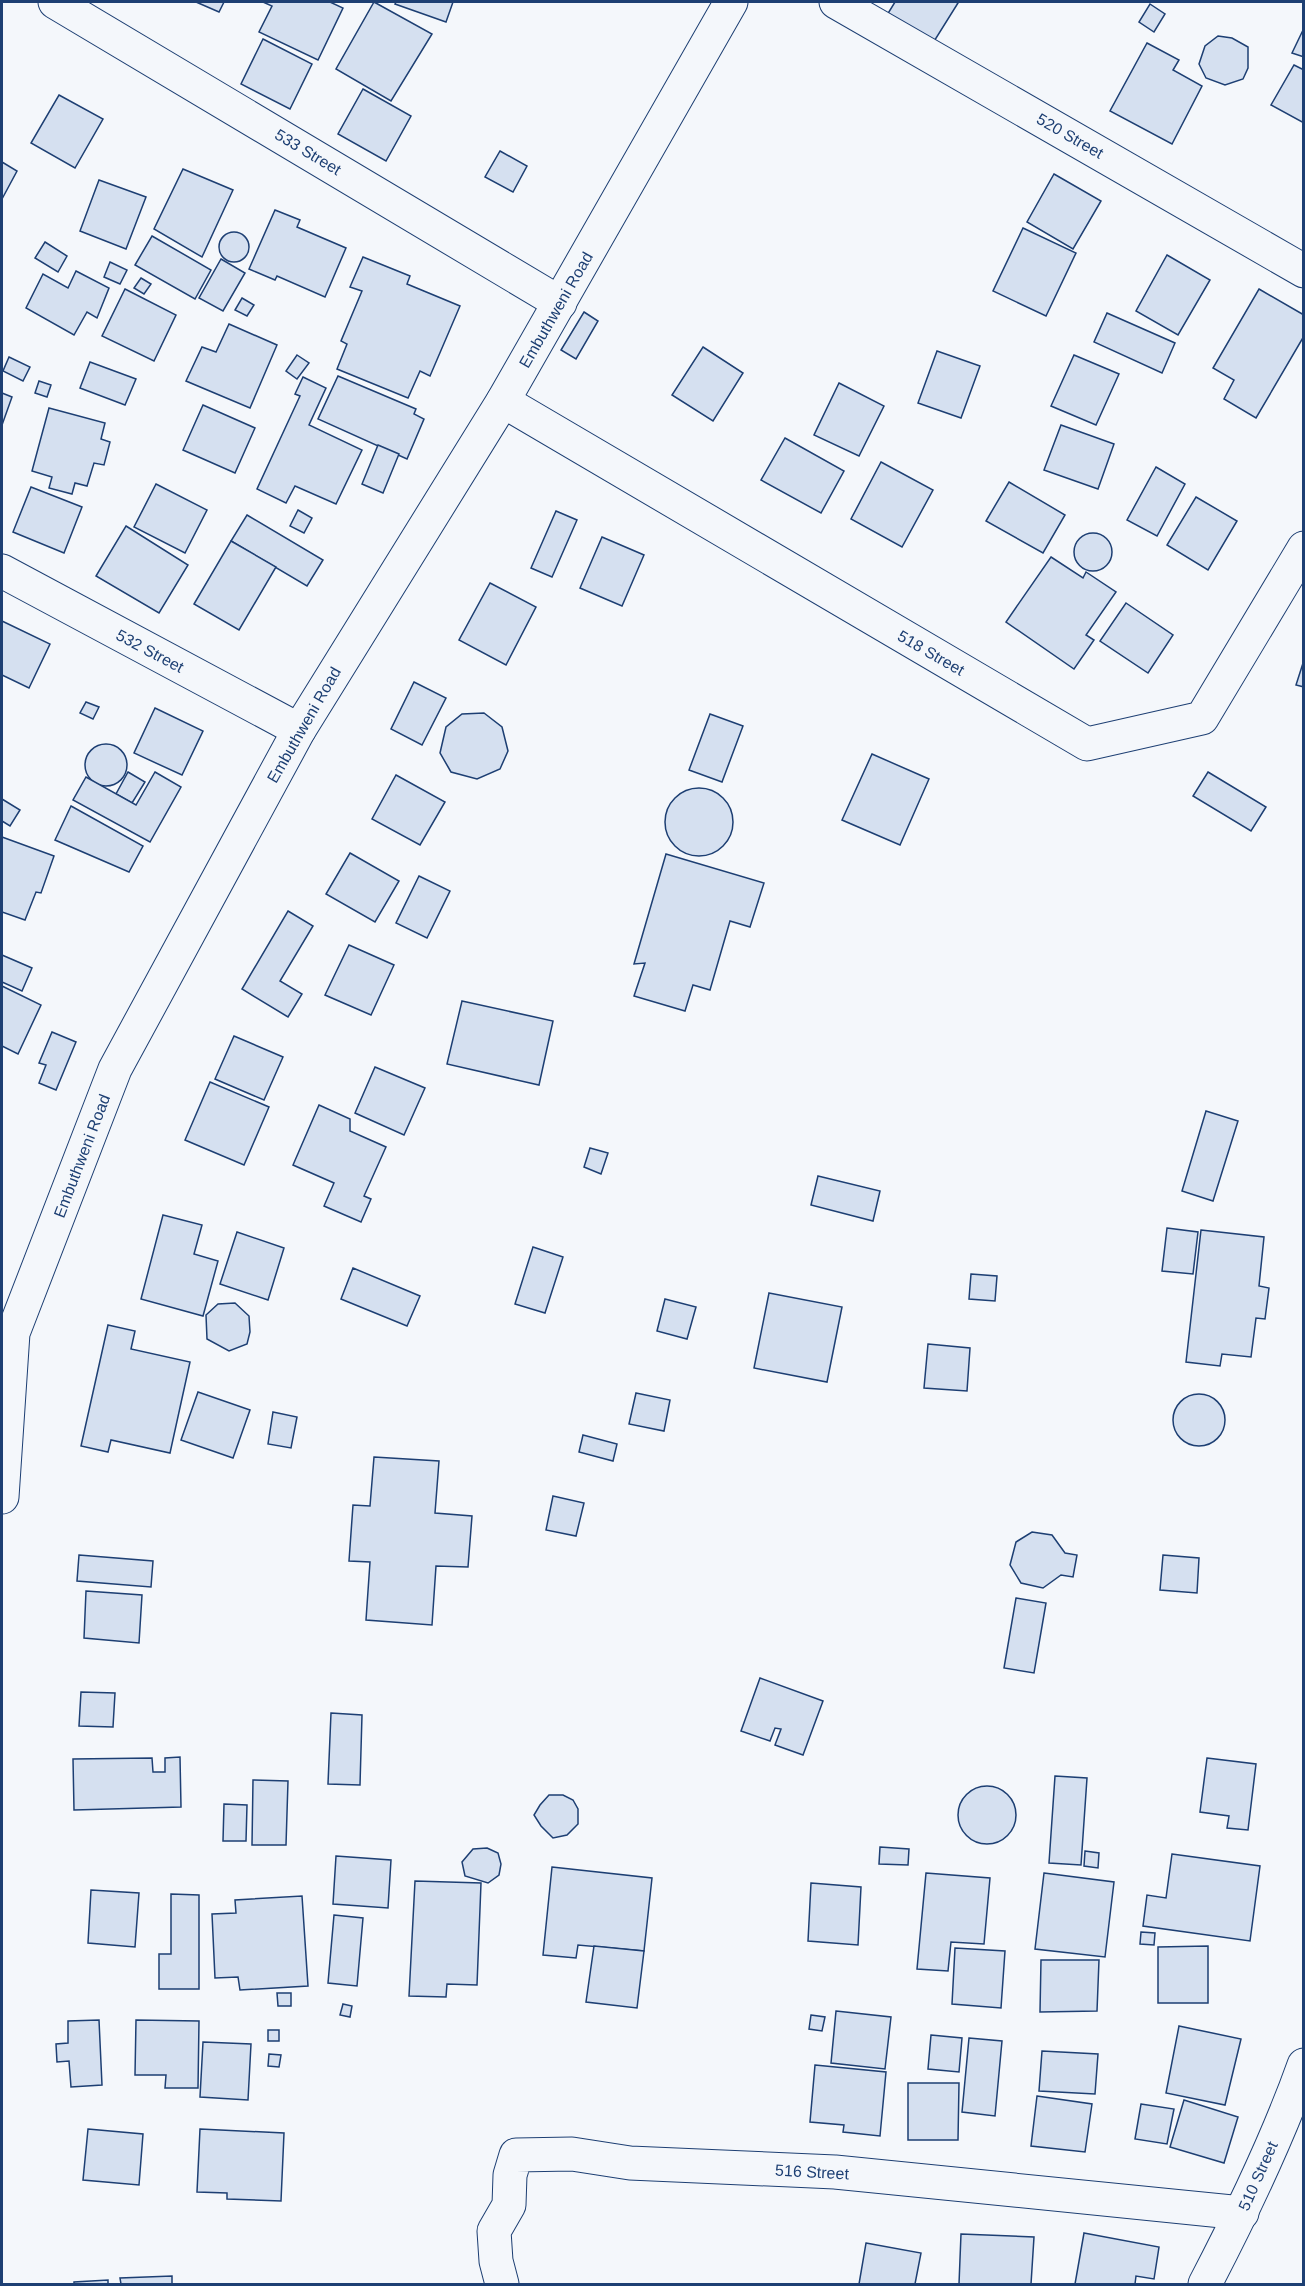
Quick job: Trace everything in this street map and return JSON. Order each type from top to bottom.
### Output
[{"type":"street","name":"533 Street","points":[[55,2],[560,303]]},
{"type":"street","name":"Embuthweni Road","points":[[2,1497],[7,1330],[116,1069],[299,730],[503,401],[731,2]]},
{"type":"street","name":"520 Street","points":[[836,2],[1304,271]]},
{"type":"street","name":"518 Street","points":[[503,401],[1087,744],[1202,718],[1304,548]]},
{"type":"street","name":"532 Street","points":[[2,571],[299,730]]},
{"type":"street","name":"510 Street","points":[[1205,2284],[1296,2111],[1304,2064]]},
{"type":"street","name":"516 Street","points":[[502,2284],[496,2261],[494,2231],[509,2205],[510,2175],[516,2155],[572,2154],[630,2163],[835,2172],[1242,2213]]},
{"type":"building","points":[[196,2],[224,2],[219,12]]},
{"type":"building","points":[[263,2],[330,2],[343,8],[318,60],[259,32],[272,6]]},
{"type":"building","points":[[374,2],[432,34],[391,101],[336,69]]},
{"type":"building","points":[[396,2],[453,2],[446,22],[395,4]]},
{"type":"building","points":[[895,2],[958,3],[933,43],[887,15]]},
{"type":"building","points":[[1150,4],[1165,14],[1154,32],[1139,22]]},
{"type":"building","points":[[1304,28],[1304,57],[1292,53]]},
{"type":"building","points":[[1218,36],[1232,38],[1248,47],[1248,68],[1243,79],[1225,85],[1206,78],[1199,64],[1205,46]]},
{"type":"building","points":[[263,39],[312,64],[290,109],[241,84]]},
{"type":"building","points":[[1147,43],[1179,60],[1173,70],[1202,86],[1172,144],[1110,111]]},
{"type":"building","points":[[1294,65],[1304,70],[1304,123],[1271,105]]},
{"type":"building","points":[[363,89],[411,116],[386,161],[338,134]]},
{"type":"building","points":[[59,95],[103,119],[75,168],[31,143]]},
{"type":"building","points":[[500,151],[527,166],[513,192],[485,177]]},
{"type":"building","points":[[2,162],[17,171],[2,199]]},
{"type":"building","points":[[183,169],[233,190],[202,257],[154,229]]},
{"type":"building","points":[[1054,174],[1101,201],[1073,249],[1027,222]]},
{"type":"building","points":[[99,180],[146,197],[126,249],[80,231]]},
{"type":"building","points":[[275,210],[300,220],[297,227],[346,248],[325,297],[277,276],[275,280],[249,269]]},
{"type":"building","points":[[1023,228],[1076,253],[1046,316],[993,291]]},
{"type":"building","points":[[234,232],[245,236],[249,247],[245,258],[234,262],[223,258],[219,247],[223,236]]},
{"type":"building","points":[[152,236],[211,270],[195,299],[135,265]]},
{"type":"building","points":[[45,242],[67,256],[58,272],[35,258]]},
{"type":"building","points":[[1167,255],[1210,280],[1178,335],[1136,311]]},
{"type":"building","points":[[363,257],[410,276],[407,284],[460,306],[430,376],[420,371],[408,398],[337,369],[347,344],[341,341],[362,291],[350,287]]},
{"type":"building","points":[[221,259],[245,273],[223,311],[199,298]]},
{"type":"building","points":[[110,262],[127,270],[120,284],[104,277]]},
{"type":"building","points":[[76,271],[109,288],[97,318],[87,312],[74,335],[26,308],[43,274],[68,288]]},
{"type":"building","points":[[141,278],[151,284],[144,294],[134,288]]},
{"type":"building","points":[[125,289],[176,315],[154,361],[102,336]]},
{"type":"building","points":[[1259,289],[1304,315],[1304,336],[1256,418],[1224,399],[1234,380],[1213,368]]},
{"type":"building","points":[[242,298],[254,305],[247,316],[235,310]]},
{"type":"building","points":[[584,312],[598,321],[576,359],[561,350]]},
{"type":"building","points":[[1107,313],[1175,343],[1162,373],[1094,342]]},
{"type":"building","points":[[229,324],[277,345],[250,408],[186,381],[202,347],[216,352]]},
{"type":"building","points":[[703,347],[743,373],[713,421],[672,395]]},
{"type":"building","points":[[937,351],[980,366],[961,418],[918,403]]},
{"type":"building","points":[[297,355],[309,363],[297,379],[286,371]]},
{"type":"building","points":[[1074,355],[1119,374],[1096,425],[1051,406]]},
{"type":"building","points":[[9,357],[30,367],[23,381],[3,371]]},
{"type":"building","points":[[90,362],[136,379],[125,405],[80,388]]},
{"type":"building","points":[[338,376],[416,409],[414,414],[424,419],[407,459],[318,419]]},
{"type":"building","points":[[303,377],[326,388],[309,425],[362,450],[336,504],[295,486],[286,503],[257,489],[300,396],[295,394]]},
{"type":"building","points":[[39,381],[51,385],[47,397],[35,393]]},
{"type":"building","points":[[839,383],[884,406],[859,456],[814,435]]},
{"type":"building","points":[[2,393],[12,397],[2,425]]},
{"type":"building","points":[[203,405],[255,428],[235,473],[183,450]]},
{"type":"building","points":[[49,408],[105,423],[101,439],[110,442],[104,465],[94,463],[87,486],[75,483],[72,494],[49,488],[52,477],[32,471]]},
{"type":"building","points":[[1061,425],[1114,444],[1098,489],[1044,470]]},
{"type":"building","points":[[785,438],[844,471],[821,513],[761,480]]},
{"type":"building","points":[[378,445],[399,454],[383,493],[362,484]]},
{"type":"building","points":[[881,462],[933,490],[902,547],[851,519]]},
{"type":"building","points":[[1156,467],[1185,484],[1157,536],[1127,520]]},
{"type":"building","points":[[1009,482],[1065,515],[1043,553],[986,521]]},
{"type":"building","points":[[156,484],[207,510],[185,553],[134,527]]},
{"type":"building","points":[[31,487],[82,507],[64,553],[13,532]]},
{"type":"building","points":[[1196,497],[1237,521],[1208,570],[1167,545]]},
{"type":"building","points":[[298,510],[312,518],[304,533],[290,526]]},
{"type":"building","points":[[556,511],[577,520],[552,577],[531,568]]},
{"type":"building","points":[[247,515],[323,560],[307,586],[231,541]]},
{"type":"building","points":[[126,526],[188,565],[159,613],[96,576]]},
{"type":"building","points":[[1093,533],[1106,539],[1112,552],[1106,565],[1093,571],[1080,565],[1074,552],[1080,539]]},
{"type":"building","points":[[602,537],[644,555],[622,606],[580,588]]},
{"type":"building","points":[[231,541],[276,567],[239,630],[194,604]]},
{"type":"building","points":[[1051,557],[1083,578],[1086,572],[1116,592],[1086,635],[1094,640],[1074,669],[1006,622]]},
{"type":"building","points":[[490,583],[536,607],[506,665],[459,640]]},
{"type":"building","points":[[1126,603],[1173,635],[1148,673],[1100,641]]},
{"type":"building","points":[[2,621],[50,644],[29,688],[2,675]]},
{"type":"building","points":[[1304,660],[1304,687],[1296,685]]},
{"type":"building","points":[[414,682],[446,698],[422,745],[391,729]]},
{"type":"building","points":[[86,702],[99,707],[93,719],[80,713]]},
{"type":"building","points":[[155,708],[203,731],[182,775],[134,753]]},
{"type":"building","points":[[484,713],[502,727],[508,751],[500,769],[477,779],[451,772],[440,753],[446,727],[462,714]]},
{"type":"building","points":[[710,714],[743,726],[722,782],[689,770]]},
{"type":"building","points":[[106,744],[121,750],[127,765],[121,780],[106,786],[91,780],[85,765],[91,750]]},
{"type":"building","points":[[872,754],[929,779],[900,845],[842,820]]},
{"type":"building","points":[[128,772],[145,782],[132,803],[116,794]]},
{"type":"building","points":[[155,772],[181,787],[150,842],[73,800],[86,777],[136,805]]},
{"type":"building","points":[[1208,772],[1266,807],[1251,831],[1193,796]]},
{"type":"building","points":[[396,775],[445,802],[420,845],[372,819]]},
{"type":"building","points":[[699,788],[712,791],[723,798],[730,809],[733,822],[730,835],[723,846],[712,853],[699,856],[686,853],[675,846],[668,835],[665,822],[668,809],[675,798],[686,791]]},
{"type":"building","points":[[2,799],[20,810],[10,826],[2,821]]},
{"type":"building","points":[[71,806],[143,846],[129,872],[55,840]]},
{"type":"building","points":[[2,837],[54,856],[41,893],[36,892],[25,920],[2,912]]},
{"type":"building","points":[[350,853],[399,881],[375,922],[326,894]]},
{"type":"building","points":[[666,854],[764,883],[750,927],[730,921],[710,990],[693,985],[685,1011],[634,996],[645,963],[634,964]]},
{"type":"building","points":[[419,876],[450,891],[427,938],[396,923]]},
{"type":"building","points":[[288,911],[313,926],[280,981],[302,994],[288,1017],[242,989]]},
{"type":"building","points":[[349,945],[394,965],[371,1015],[325,995]]},
{"type":"building","points":[[2,955],[32,968],[22,991],[2,982]]},
{"type":"building","points":[[2,986],[41,1005],[18,1054],[2,1046]]},
{"type":"building","points":[[462,1001],[553,1021],[539,1085],[447,1064]]},
{"type":"building","points":[[52,1032],[76,1042],[56,1090],[39,1083],[46,1065],[39,1063]]},
{"type":"building","points":[[234,1036],[283,1057],[264,1100],[215,1079]]},
{"type":"building","points":[[375,1067],[425,1088],[404,1135],[355,1113]]},
{"type":"building","points":[[210,1082],[269,1107],[244,1165],[185,1140]]},
{"type":"building","points":[[319,1105],[350,1119],[350,1131],[386,1147],[364,1196],[371,1199],[361,1222],[324,1206],[334,1183],[293,1165]]},
{"type":"building","points":[[1206,1111],[1238,1121],[1213,1201],[1182,1191]]},
{"type":"building","points":[[590,1148],[608,1153],[601,1174],[584,1167]]},
{"type":"building","points":[[818,1176],[880,1191],[873,1221],[811,1205]]},
{"type":"building","points":[[163,1215],[202,1225],[194,1254],[218,1261],[203,1316],[141,1299]]},
{"type":"building","points":[[1167,1228],[1198,1232],[1193,1274],[1162,1271]]},
{"type":"building","points":[[1201,1230],[1264,1237],[1259,1286],[1269,1288],[1265,1319],[1256,1318],[1251,1357],[1222,1354],[1220,1366],[1186,1362]]},
{"type":"building","points":[[237,1232],[284,1248],[268,1300],[220,1284]]},
{"type":"building","points":[[533,1247],[563,1257],[545,1313],[515,1304]]},
{"type":"building","points":[[353,1268],[420,1296],[407,1326],[341,1299]]},
{"type":"building","points":[[971,1274],[997,1276],[995,1301],[969,1299]]},
{"type":"building","points":[[769,1293],[842,1307],[827,1382],[754,1368]]},
{"type":"building","points":[[665,1299],[696,1307],[687,1339],[657,1331]]},
{"type":"building","points":[[235,1303],[249,1316],[250,1332],[247,1344],[229,1351],[207,1339],[206,1315],[218,1304]]},
{"type":"building","points":[[108,1325],[135,1331],[131,1349],[190,1362],[170,1453],[111,1440],[108,1452],[81,1446]]},
{"type":"building","points":[[928,1344],[970,1348],[967,1391],[924,1388]]},
{"type":"building","points":[[198,1392],[250,1410],[233,1458],[181,1440]]},
{"type":"building","points":[[636,1393],[670,1400],[664,1431],[629,1424]]},
{"type":"building","points":[[1194,1394],[1204,1394],[1213,1398],[1221,1406],[1225,1420],[1221,1434],[1213,1442],[1204,1446],[1194,1446],[1185,1442],[1177,1434],[1173,1425],[1173,1415],[1177,1406],[1185,1398]]},
{"type":"building","points":[[273,1412],[297,1417],[291,1448],[268,1444]]},
{"type":"building","points":[[583,1435],[617,1444],[613,1461],[579,1452]]},
{"type":"building","points":[[374,1457],[439,1461],[435,1513],[472,1516],[468,1567],[436,1566],[432,1625],[366,1620],[370,1562],[349,1561],[353,1505],[370,1506]]},
{"type":"building","points":[[553,1496],[584,1503],[576,1536],[546,1530]]},
{"type":"building","points":[[1032,1532],[1052,1535],[1065,1553],[1077,1555],[1073,1577],[1061,1575],[1043,1588],[1021,1583],[1010,1565],[1016,1542]]},
{"type":"building","points":[[79,1555],[153,1561],[151,1587],[77,1581]]},
{"type":"building","points":[[1163,1555],[1199,1558],[1197,1593],[1160,1590]]},
{"type":"building","points":[[86,1591],[142,1595],[139,1643],[84,1638]]},
{"type":"building","points":[[1016,1598],[1046,1603],[1034,1673],[1004,1668]]},
{"type":"building","points":[[760,1678],[823,1701],[803,1755],[775,1745],[781,1729],[775,1728],[770,1741],[741,1731]]},
{"type":"building","points":[[81,1692],[115,1693],[113,1727],[79,1726]]},
{"type":"building","points":[[331,1713],[362,1715],[360,1785],[328,1784]]},
{"type":"building","points":[[180,1757],[181,1807],[74,1810],[73,1759],[152,1758],[153,1772],[165,1772],[165,1758]]},
{"type":"building","points":[[1207,1758],[1256,1764],[1248,1830],[1227,1828],[1229,1816],[1200,1812]]},
{"type":"building","points":[[1055,1776],[1087,1778],[1081,1865],[1049,1863]]},
{"type":"building","points":[[253,1780],[288,1781],[286,1845],[252,1845]]},
{"type":"building","points":[[981,1786],[993,1786],[1008,1794],[1016,1809],[1016,1821],[1008,1836],[993,1844],[981,1844],[966,1836],[958,1821],[958,1809],[966,1794]]},
{"type":"building","points":[[549,1795],[563,1795],[573,1800],[578,1809],[578,1824],[567,1835],[553,1838],[534,1815]]},
{"type":"building","points":[[224,1804],[247,1805],[246,1841],[223,1841]]},
{"type":"building","points":[[880,1847],[909,1849],[908,1865],[879,1864]]},
{"type":"building","points":[[487,1848],[498,1853],[501,1864],[499,1875],[488,1883],[465,1876],[462,1862],[473,1849]]},
{"type":"building","points":[[1085,1851],[1099,1853],[1098,1868],[1084,1866]]},
{"type":"building","points":[[1172,1854],[1260,1866],[1250,1941],[1143,1926],[1147,1895],[1166,1898]]},
{"type":"building","points":[[336,1856],[391,1860],[388,1908],[333,1904]]},
{"type":"building","points":[[552,1867],[652,1878],[644,1951],[578,1945],[576,1958],[543,1955]]},
{"type":"building","points":[[926,1873],[990,1878],[984,1944],[951,1942],[948,1971],[917,1969]]},
{"type":"building","points":[[1044,1873],[1114,1882],[1105,1957],[1035,1949]]},
{"type":"building","points":[[415,1881],[481,1883],[477,1985],[447,1984],[446,1997],[409,1996]]},
{"type":"building","points":[[811,1883],[861,1887],[858,1945],[808,1941]]},
{"type":"building","points":[[91,1890],[139,1893],[135,1947],[88,1943]]},
{"type":"building","points":[[171,1894],[199,1895],[199,1989],[159,1989],[159,1954],[171,1954]]},
{"type":"building","points":[[302,1896],[308,1986],[240,1990],[238,1977],[215,1978],[212,1914],[236,1913],[235,1900]]},
{"type":"building","points":[[334,1915],[363,1918],[357,1986],[328,1983]]},
{"type":"building","points":[[1141,1932],[1155,1933],[1154,1945],[1140,1944]]},
{"type":"building","points":[[594,1946],[644,1951],[637,2008],[586,2002]]},
{"type":"building","points":[[1208,1946],[1208,2003],[1158,2003],[1158,1947]]},
{"type":"building","points":[[955,1948],[1005,1951],[1001,2008],[952,2004]]},
{"type":"building","points":[[1041,1960],[1099,1960],[1097,2011],[1040,2012]]},
{"type":"building","points":[[277,1993],[291,1993],[291,2006],[278,2006]]},
{"type":"building","points":[[343,2004],[352,2006],[350,2017],[340,2015]]},
{"type":"building","points":[[836,2011],[891,2017],[885,2069],[831,2063]]},
{"type":"building","points":[[811,2015],[825,2017],[822,2031],[809,2029]]},
{"type":"building","points":[[99,2020],[102,2085],[71,2087],[69,2061],[57,2062],[56,2044],[68,2043],[68,2021]]},
{"type":"building","points":[[136,2020],[199,2021],[198,2088],[165,2088],[166,2075],[135,2075]]},
{"type":"building","points":[[1179,2026],[1241,2039],[1225,2105],[1166,2093]]},
{"type":"building","points":[[268,2030],[279,2030],[279,2041],[268,2041]]},
{"type":"building","points":[[931,2035],[962,2038],[959,2072],[928,2069]]},
{"type":"building","points":[[969,2038],[1002,2041],[995,2116],[962,2112]]},
{"type":"building","points":[[203,2042],[251,2044],[248,2100],[200,2097]]},
{"type":"building","points":[[1042,2051],[1098,2054],[1095,2094],[1039,2091]]},
{"type":"building","points":[[269,2054],[281,2055],[279,2067],[268,2066]]},
{"type":"building","points":[[815,2065],[886,2072],[880,2136],[843,2132],[844,2125],[810,2122]]},
{"type":"building","points":[[908,2083],[959,2083],[958,2140],[908,2140]]},
{"type":"building","points":[[1037,2096],[1092,2104],[1085,2152],[1031,2146]]},
{"type":"building","points":[[1184,2100],[1238,2117],[1224,2163],[1170,2147]]},
{"type":"building","points":[[1141,2104],[1174,2109],[1167,2144],[1135,2139]]},
{"type":"building","points":[[88,2129],[143,2134],[139,2185],[83,2180]]},
{"type":"building","points":[[200,2129],[284,2133],[281,2201],[227,2199],[227,2193],[197,2192]]},
{"type":"building","points":[[1084,2233],[1159,2247],[1154,2279],[1136,2276],[1135,2284],[1075,2284]]},
{"type":"building","points":[[961,2234],[1034,2237],[1031,2284],[959,2284]]},
{"type":"building","points":[[866,2243],[921,2253],[915,2284],[859,2284]]},
{"type":"building","points":[[172,2276],[172,2284],[121,2284],[120,2278]]},
{"type":"building","points":[[108,2280],[108,2284],[74,2284],[74,2282]]}]
